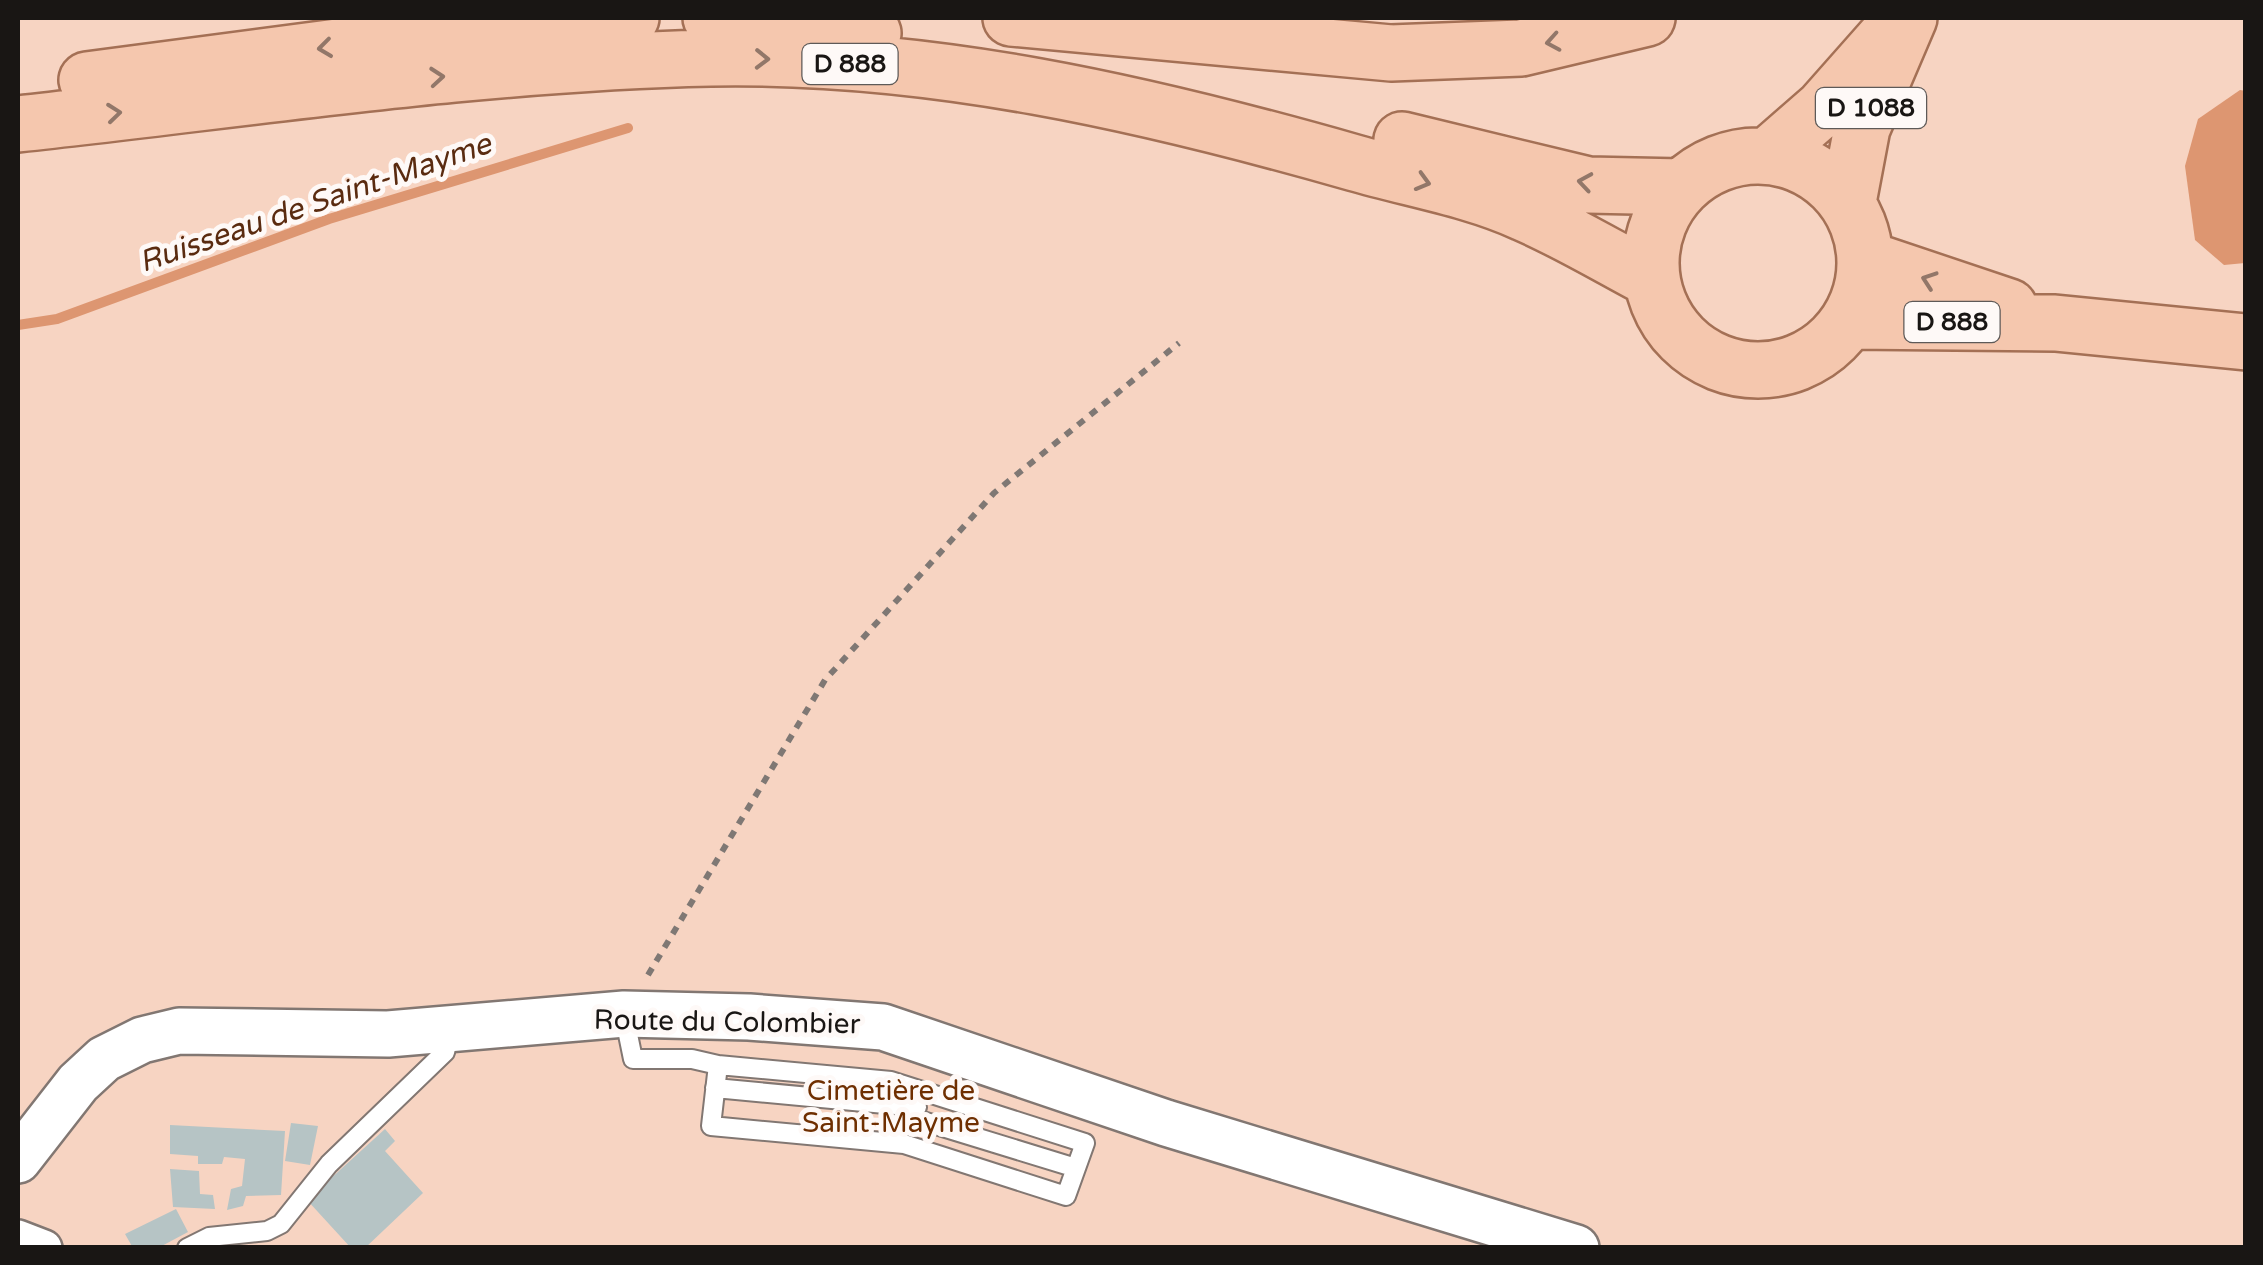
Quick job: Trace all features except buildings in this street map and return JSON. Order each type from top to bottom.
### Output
[{"type":"main road","points":[[18,91],[459,30],[630,18]]},
{"type":"main road","name":"D 888","points":[[711,18],[777,19],[1135,72],[1588,185],[1682,187]]},
{"type":"main road","points":[[777,19],[804,18]]},
{"type":"main road","points":[[1011,18],[1391,53],[1521,48],[1648,18]]},
{"type":"main road","name":"D 1088","points":[[1768,156],[1824,108],[1906,18]]},
{"type":"main road","name":"D 1088","points":[[1848,202],[1862,128],[1906,18]]},
{"type":"main road","name":"D 888","points":[[18,124],[376,82],[630,61],[716,58],[915,67],[1043,85],[1333,156],[1522,211],[1651,279]]},
{"type":"main road","points":[[1768,156],[1799,163],[1826,179],[1848,202],[1862,230],[1866,259],[1864,287],[1850,321],[1824,349],[1792,366],[1754,371],[1718,364],[1686,344],[1663,314],[1651,279],[1652,242],[1663,212],[1682,187],[1707,168],[1736,158],[1768,156]]},
{"type":"main road","name":"D 888","points":[[1866,259],[2054,323]]},
{"type":"main road","name":"D 888","points":[[1850,321],[2054,323],[2246,342]]},
{"type":"street","name":"Route du Colombier","points":[[18,1160],[78,1083],[104,1060],[142,1040],[179,1031],[450,1031],[624,1014],[883,1026],[1166,1123],[1576,1248]]},
{"type":"street","points":[[18,1238],[44,1248]]},
{"type":"lane","points":[[624,1014],[632,1059],[692,1060],[891,1081],[918,1105],[1076,1168]]},
{"type":"lane","points":[[186,1248],[209,1237],[268,1231],[281,1224],[330,1164],[444,1052],[450,1031]]},
{"type":"lane","points":[[715,1088],[918,1105],[1085,1143],[1066,1196],[904,1144],[711,1126],[715,1088],[718,1065]]},
{"type":"lane","points":[[904,1144],[918,1105]]},
{"type":"path","points":[[624,1014],[825,680],[994,493],[1179,344]]},
{"type":"green space","name":"Cimetière de Saint-Mayme","points":[[18,18],[2245,18],[2245,1247],[18,1247]]},
{"type":"shaded area","points":[[2240,90],[2246,91],[2245,263],[2224,265],[2195,240],[2185,166],[2198,119]]},
{"type":"waterway","name":"Ruisseau de Saint-Mayme","points":[[18,325],[57,319],[329,219],[628,128]]}]
